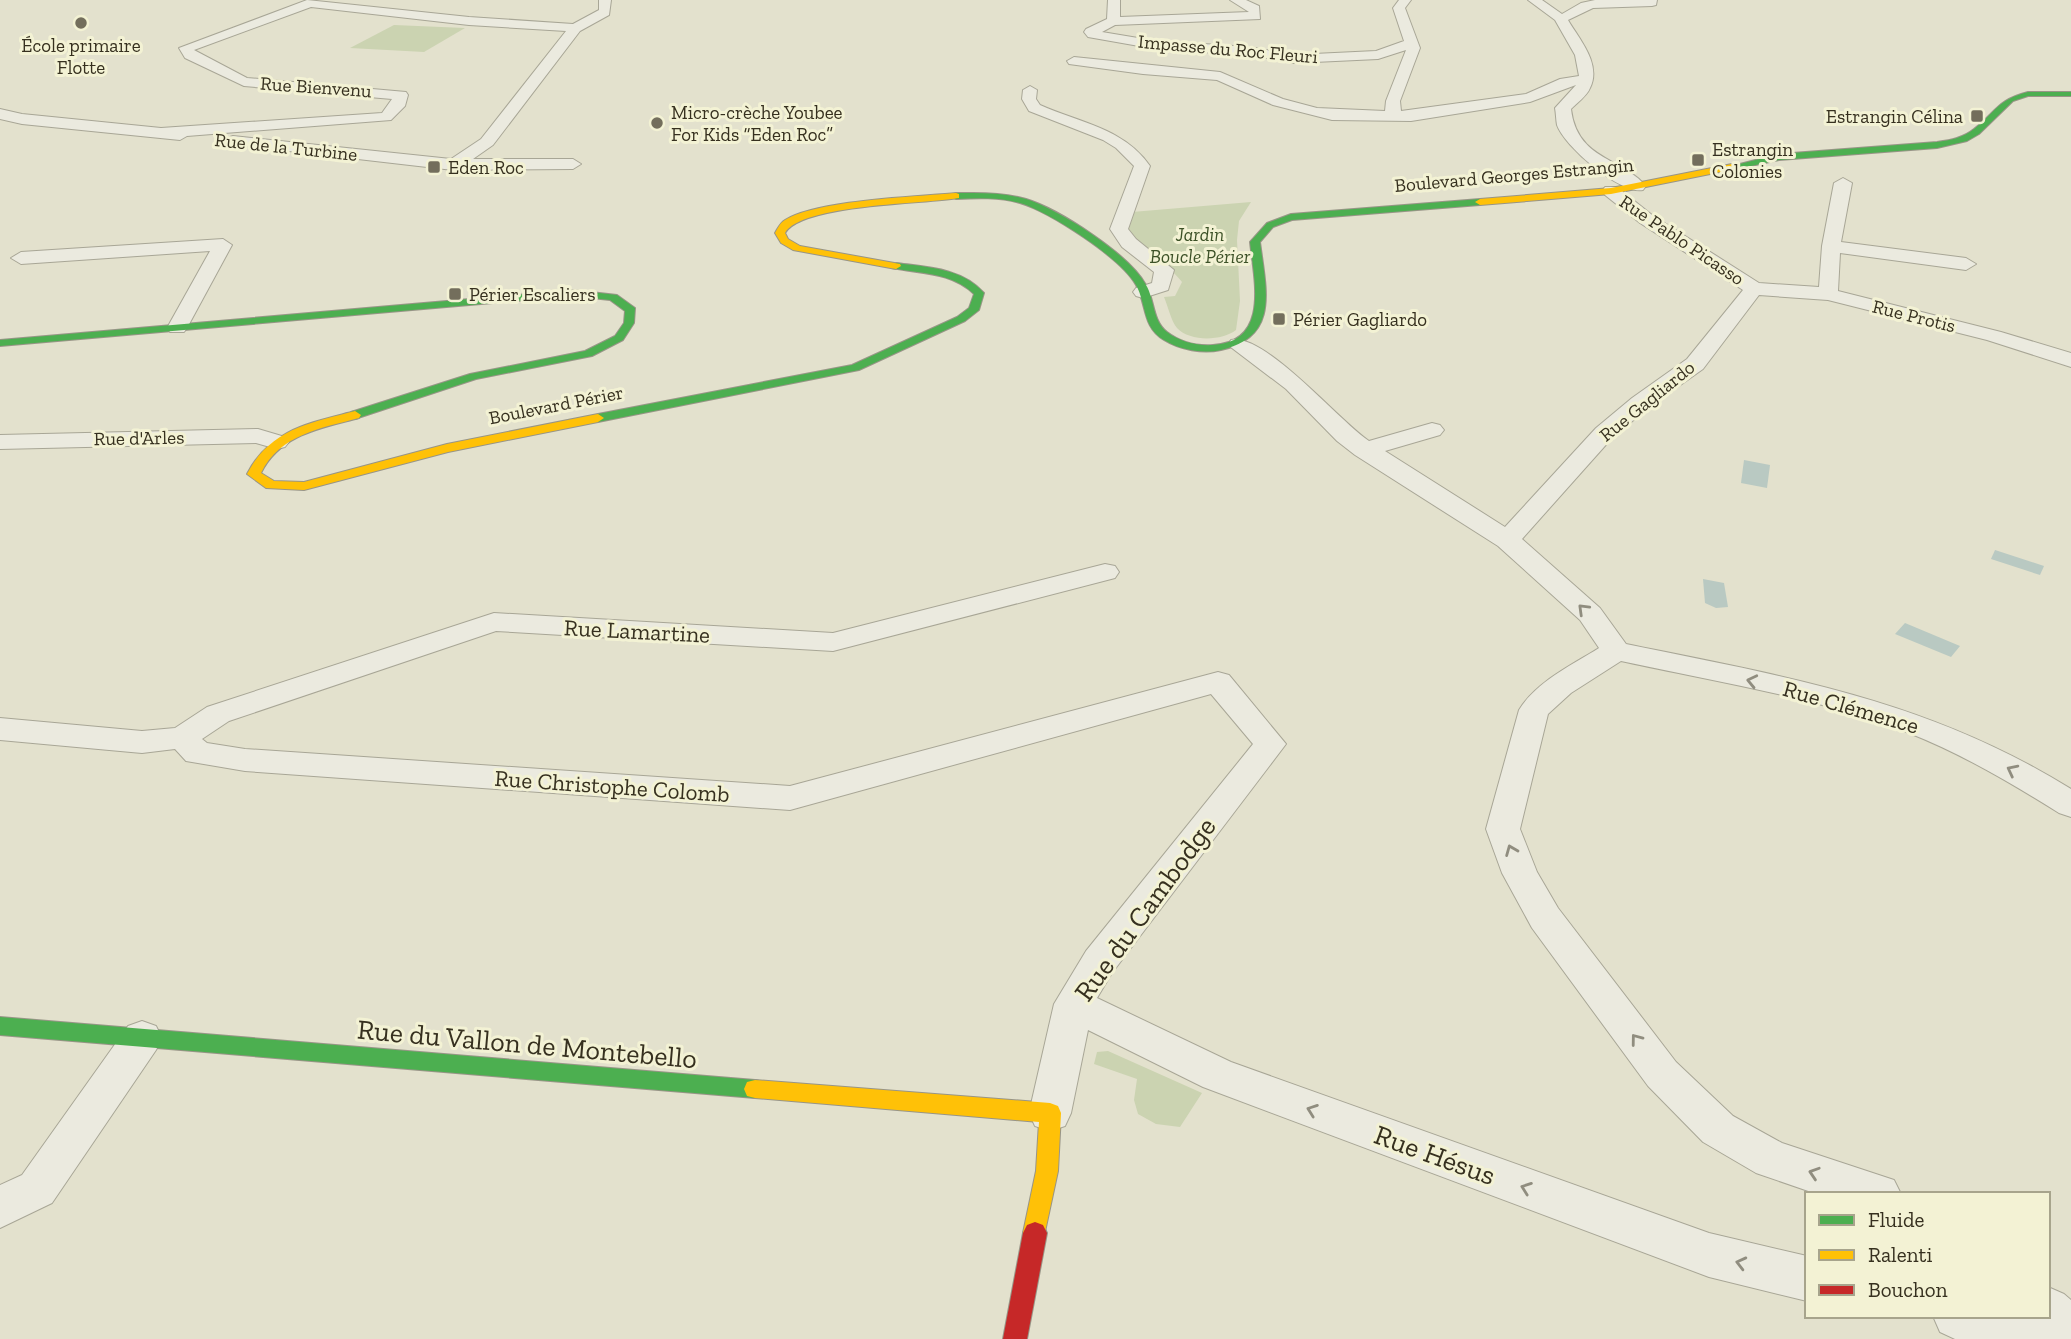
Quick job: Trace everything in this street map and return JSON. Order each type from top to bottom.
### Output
[{"type":"street","points":[[453,164],[487,142],[575,28],[605,12],[605,0]]},
{"type":"street","name":"Impasse du Roc Fleuri","points":[[1114,0],[1113,21],[1091,32],[1100,37],[1156,45],[1250,51],[1279,58],[1378,55],[1411,43]]},
{"type":"street","points":[[1113,21],[1255,16],[1255,9],[1236,0]]},
{"type":"street","points":[[1393,116],[1393,101],[1413,48],[1399,8],[1405,0]]},
{"type":"street","points":[[1074,61],[1220,76],[1278,102],[1332,115],[1411,116],[1530,98],[1565,82],[1584,80],[1587,72],[1582,55],[1560,18],[1534,0]]},
{"type":"street","points":[[1560,18],[1576,13],[1585,6],[1601,3],[1652,2]]},
{"type":"street","name":"Rue Bienvenu","points":[[162,133],[386,117],[397,106],[401,95],[244,82],[190,55],[186,48],[310,3],[469,21],[575,28]]},
{"type":"street","name":"Rue Pablo Picasso","points":[[1584,80],[1583,88],[1563,108],[1565,126],[1592,159],[1637,186]]},
{"type":"street","points":[[1030,90],[1029,99],[1034,108],[1117,142],[1136,155],[1142,166],[1119,229],[1129,243],[1164,270],[1161,286],[1143,292]]},
{"type":"street","name":"Boulevard Georges Estrangin","points":[[1239,345],[1256,331],[1260,316],[1255,242],[1270,225],[1291,217],[1611,191],[1779,158],[1953,142],[1976,132],[2010,99],[2036,94],[2071,94]]},
{"type":"street","name":"Rue de la Turbine","points":[[0,114],[22,119],[453,164],[573,164]]},
{"type":"street","points":[[1828,294],[1831,246],[1843,183]]},
{"type":"street","name":"Rue Pablo Picasso","points":[[1611,191],[1646,219],[1754,289]]},
{"type":"street","name":"Boulevard Périer","points":[[0,343],[573,293],[613,297],[631,310],[631,319],[626,330],[615,341],[601,348],[581,355],[489,373],[277,442],[257,462],[254,474],[262,483],[281,488],[304,486],[447,449],[855,368],[961,319],[974,310],[979,293],[973,286],[952,275],[793,247],[783,240],[781,227],[789,219],[815,211],[969,195],[994,196],[1029,202],[1040,207],[1129,271],[1141,283],[1150,323],[1167,337],[1199,348],[1239,345]]},
{"type":"street","points":[[21,258],[223,245],[177,328]]},
{"type":"street","points":[[1831,246],[1966,264]]},
{"type":"street","name":"Rue Protis","points":[[1754,289],[1808,290],[1828,294],[1994,336],[2071,360]]},
{"type":"street","name":"Rue Gagliardo","points":[[1507,540],[1604,433],[1640,403],[1695,364],[1754,289]]},
{"type":"street","points":[[1239,345],[1294,384],[1345,436],[1364,450],[1507,540],[1590,614],[1616,651],[1560,686],[1534,710],[1503,829],[1520,873],[1545,918],[1662,1074],[1718,1129],[1771,1158],[1873,1192]]},
{"type":"street","points":[[1364,450],[1432,430]]},
{"type":"street","name":"Rue d'Arles","points":[[0,442],[258,436],[277,442]]},
{"type":"street","name":"Rue Lamartine","points":[[183,738],[218,714],[494,622],[833,642],[1105,572]]},
{"type":"street","name":"Rue Clémence","points":[[1616,651],[1844,701],[1897,717],[1939,733],[2039,784],[2071,805]]},
{"type":"street","name":"Rue Christophe Colomb","points":[[183,738],[197,753],[245,760],[790,798],[1218,682],[1270,744]]},
{"type":"street","points":[[0,729],[142,742],[183,738]]},
{"type":"street","name":"Rue du Cambodge","points":[[1015,1339],[1047,1171],[1050,1113],[1073,1004],[1099,962],[1270,744]]},
{"type":"street","name":"Rue Hésus","points":[[1073,1004],[1217,1075],[1709,1255],[1805,1279]]},
{"type":"street","name":"Rue du Vallon de Montebello","points":[[0,1026],[1050,1113]]},
{"type":"street","points":[[0,1207],[37,1189],[142,1038]]},
{"type":"street","points":[[2050,1312],[2071,1332]]},
{"type":"street","points":[[1964,1318],[2048,1339]]},
{"type":"green space","points":[[394,25],[465,28],[424,52],[350,48]]},
{"type":"green space","name":"Jardin Boucle Périer","points":[[1251,202],[1239,221],[1237,240],[1240,301],[1236,330],[1215,338],[1198,338],[1183,333],[1173,321],[1164,297],[1175,296],[1182,282],[1128,229],[1132,212]]},
{"type":"green space","points":[[1108,1051],[1202,1093],[1180,1127],[1156,1124],[1138,1114],[1134,1100],[1137,1079],[1094,1064],[1097,1052]]},
{"type":"shaded area","points":[[1744,460],[1770,465],[1767,488],[1741,483]]},
{"type":"shaded area","points":[[1995,550],[2044,566],[2040,575],[1991,559]]},
{"type":"shaded area","points":[[1703,579],[1724,583],[1728,607],[1716,608],[1705,603]]},
{"type":"shaded area","points":[[1905,623],[1960,646],[1951,657],[1895,634]]},
{"type":"traffic: fast","points":[[1732,167],[1779,157],[1937,145],[1964,139],[1976,132],[2010,99],[2028,94],[2071,94]]},
{"type":"traffic: fast","points":[[956,196],[991,196],[1017,200],[1037,207],[1070,225],[1121,262],[1133,274],[1141,284],[1151,318],[1159,331],[1183,344],[1210,348],[1235,344],[1248,335],[1256,323],[1261,293],[1255,242],[1270,225],[1291,217],[1480,202]]},
{"type":"traffic: fast","points":[[598,418],[855,368],[961,319],[974,310],[979,293],[971,285],[940,272],[896,266]]},
{"type":"traffic: fast","points":[[0,343],[573,293],[613,297],[631,310],[629,323],[619,338],[588,354],[474,376],[355,415]]},
{"type":"traffic: fast","points":[[0,1026],[755,1089]]},
{"type":"traffic: slow","points":[[1480,202],[1611,191],[1732,167]]},
{"type":"traffic: slow","points":[[896,266],[797,248],[784,241],[780,233],[785,224],[799,217],[844,207],[956,196]]},
{"type":"traffic: slow","points":[[355,415],[310,428],[283,440],[271,448],[254,474],[271,485],[304,486],[447,448],[598,418]]},
{"type":"traffic: slow","points":[[755,1089],[1050,1113],[1047,1171],[1035,1233]]},
{"type":"traffic: jam","points":[[1015,1339],[1035,1233]]},
{"type":"place","name":"École primaire Flotte","points":[[81,23]]},
{"type":"place","name":"Estrangin Célina","points":[[1977,116]]},
{"type":"place","name":"Micro-crèche Youbee For Kids “Eden Roc”","points":[[657,123]]},
{"type":"place","name":"Estrangin Colonies","points":[[1698,160]]},
{"type":"place","name":"Eden Roc","points":[[434,167]]},
{"type":"place","name":"Périer Escaliers","points":[[455,294]]},
{"type":"place","name":"Périer Gagliardo","points":[[1279,319]]}]
